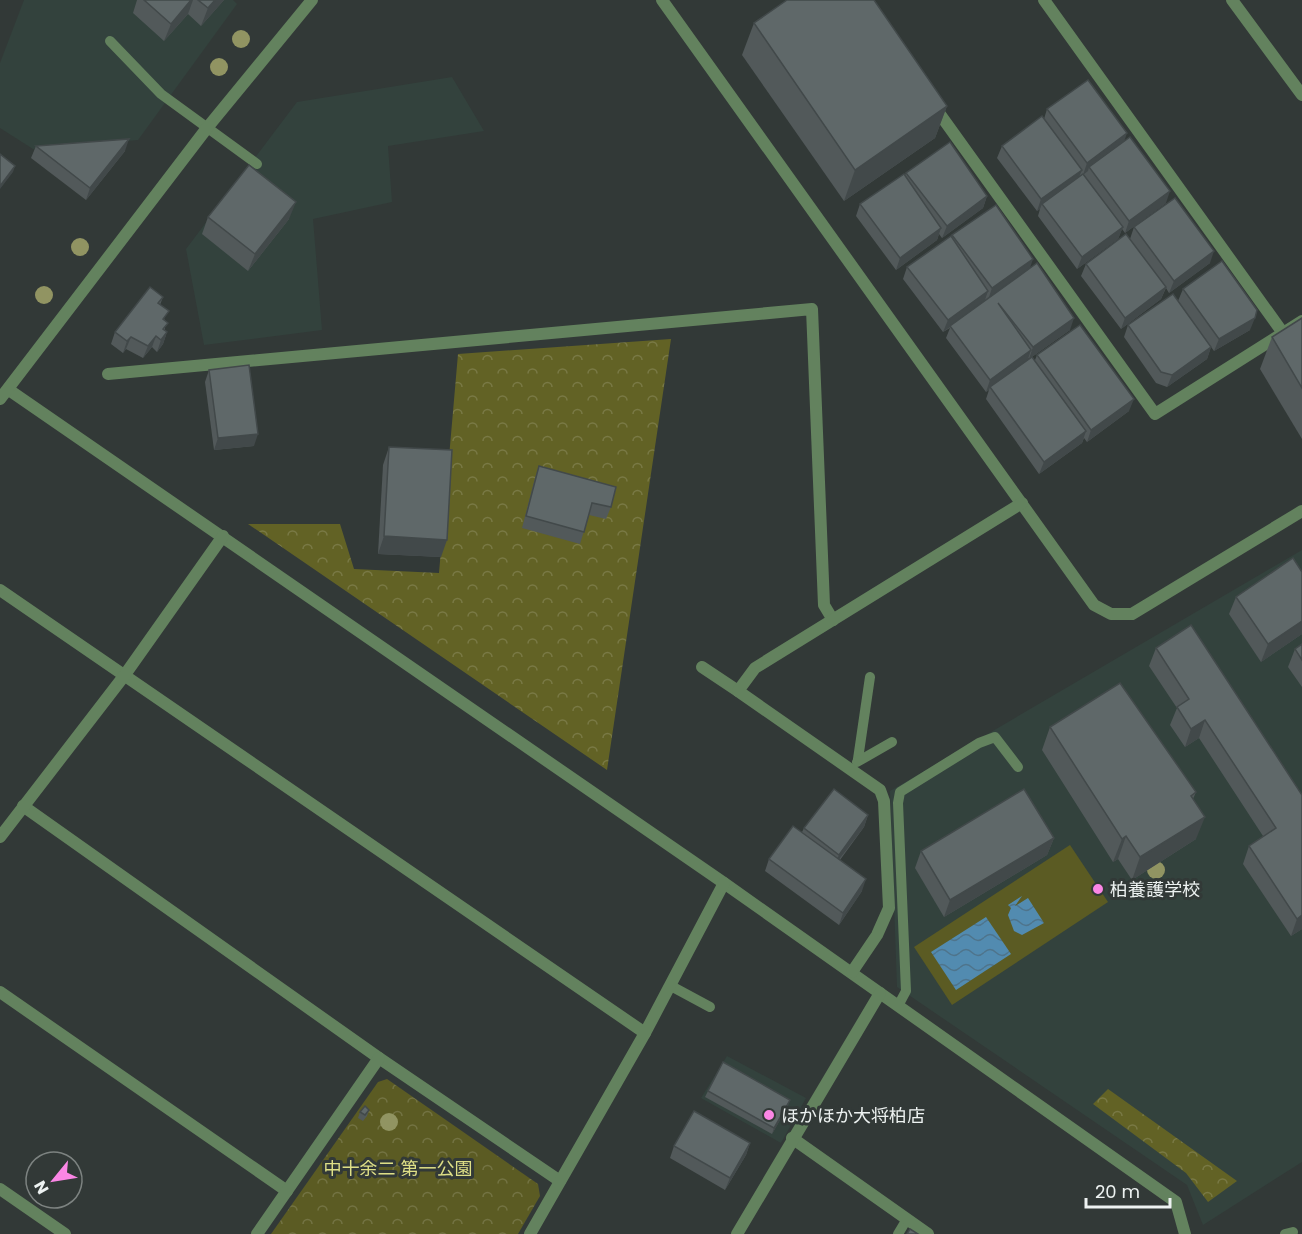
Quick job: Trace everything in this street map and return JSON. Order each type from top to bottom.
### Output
[{"type":"street","points":[[312,0],[207,128],[3,391],[223,536],[852,972],[1176,1202],[1185,1234]]},
{"type":"street","points":[[662,0],[1094,605],[1111,614],[1132,614],[1302,511]]},
{"type":"street","points":[[1044,0],[1283,333]]},
{"type":"street","points":[[1232,0],[1302,95]]},
{"type":"street","points":[[927,96],[1155,414],[1302,321]]},
{"type":"street","points":[[108,374],[339,356],[812,309],[824,605],[833,620]]},
{"type":"street","points":[[738,691],[755,668],[1022,503]]},
{"type":"street","points":[[0,837],[124,676],[223,536]]},
{"type":"street","points":[[0,590],[645,1033]]},
{"type":"street","points":[[702,667],[856,765],[880,790],[885,801],[889,908],[877,935],[852,972]]},
{"type":"street","points":[[23,806],[379,1058],[560,1181]]},
{"type":"street","points":[[530,1234],[671,986],[724,883]]},
{"type":"street","points":[[0,992],[287,1191]]},
{"type":"street","points":[[736,1234],[880,993]]},
{"type":"street","points":[[257,1234],[379,1058]]},
{"type":"street","points":[[792,1138],[928,1234]]},
{"type":"street","points":[[0,1189],[65,1234]]},
{"type":"lane","points":[[110,41],[161,94],[257,164]]},
{"type":"lane","points":[[856,765],[870,677]]},
{"type":"lane","points":[[898,1006],[906,991],[898,803],[900,792],[979,743],[995,738],[1018,766]]},
{"type":"lane","points":[[856,765],[892,742]]},
{"type":"lane","points":[[671,986],[710,1007]]},
{"type":"lane","points":[[898,1234],[907,1219]]},
{"type":"shaded area","points":[[24,0],[233,0],[237,4],[138,140],[33,149],[0,128],[0,63]]},
{"type":"shaded area","points":[[452,77],[484,131],[388,146],[392,202],[313,219],[322,330],[204,345],[186,249],[297,102]]},
{"type":"shaded area","name":"柏養護学校","points":[[1302,550],[1302,1162],[1203,1225],[1187,1185],[897,987],[890,791]]},
{"type":"shaded area","points":[[727,1056],[806,1098],[781,1143],[701,1098]]},
{"type":"green space","points":[[671,339],[607,770],[248,524],[340,524],[354,569],[439,573],[458,354]]},
{"type":"green space","points":[[1070,845],[1108,902],[952,1005],[914,947]]},
{"type":"green space","name":"中十余二 第一公園","points":[[387,1079],[538,1184],[540,1196],[518,1234],[271,1234],[378,1082]]},
{"type":"green space","points":[[1108,1089],[1237,1181],[1208,1202],[1186,1173],[1093,1104]]},
{"type":"water","points":[[1022,896],[1015,906],[1028,898],[1044,923],[1022,935],[1014,931],[1008,915],[1011,908],[1008,905]]},
{"type":"water","points":[[986,917],[1011,954],[956,990],[931,952]]},
{"type":"building","points":[[144,0],[191,0],[171,24]]},
{"type":"building","points":[[198,0],[215,0],[208,8]]},
{"type":"building","points":[[787,0],[874,0],[947,106],[855,170],[754,23]]},
{"type":"building","points":[[1088,80],[1127,133],[1087,163],[1047,109]]},
{"type":"building","points":[[1042,116],[1082,170],[1041,199],[1002,146]]},
{"type":"building","points":[[1130,137],[1170,191],[1129,221],[1089,167]]},
{"type":"building","points":[[129,139],[90,188],[36,146]]},
{"type":"building","points":[[950,142],[987,196],[947,226],[906,173]]},
{"type":"building","points":[[0,154],[15,166],[0,186]]},
{"type":"building","points":[[249,165],[296,202],[255,254],[208,217]]},
{"type":"building","points":[[904,174],[941,228],[900,258],[860,204]]},
{"type":"building","points":[[1083,174],[1123,227],[1082,257],[1042,204]]},
{"type":"building","points":[[1175,198],[1214,251],[1174,281],[1134,227]]},
{"type":"building","points":[[996,205],[1033,259],[992,288],[952,235]]},
{"type":"building","points":[[1126,234],[1166,287],[1125,318],[1086,264]]},
{"type":"building","points":[[951,236],[988,291],[948,320],[907,267]]},
{"type":"building","points":[[1222,261],[1257,310],[1255,318],[1219,339],[1183,289]]},
{"type":"building","points":[[1037,263],[1074,318],[1033,347],[998,303],[1031,350],[990,380],[950,326]]},
{"type":"building","points":[[150,287],[163,297],[158,303],[169,311],[163,319],[168,323],[163,329],[167,332],[161,340],[156,336],[148,346],[131,337],[127,341],[115,332]]},
{"type":"building","points":[[1173,294],[1211,347],[1172,375],[1161,372],[1128,325]]},
{"type":"building","points":[[1302,318],[1302,388],[1272,337]]},
{"type":"building","points":[[1080,325],[1134,399],[1091,430],[1037,355]]},
{"type":"building","points":[[1032,357],[1086,431],[1044,462],[990,387]]},
{"type":"building","points":[[249,365],[258,434],[218,438],[209,370]]},
{"type":"building","points":[[389,447],[452,450],[447,540],[384,536]]},
{"type":"building","points":[[539,466],[616,487],[611,507],[592,503],[584,532],[526,516]]},
{"type":"building","points":[[1293,558],[1302,572],[1302,621],[1268,644],[1236,597]]},
{"type":"building","points":[[1191,625],[1302,795],[1302,915],[1297,919],[1249,846],[1276,828],[1205,720],[1191,729],[1177,707],[1189,699],[1156,648]]},
{"type":"building","points":[[1302,644],[1302,660],[1295,649]]},
{"type":"building","points":[[1120,683],[1196,792],[1191,796],[1205,817],[1140,857],[1126,836],[1122,839],[1050,727]]},
{"type":"building","points":[[834,789],[868,815],[839,855],[804,828]]},
{"type":"building","points":[[1024,789],[1054,838],[950,900],[921,851]]},
{"type":"building","points":[[793,826],[866,879],[843,913],[769,859]]},
{"type":"building","points":[[723,1062],[790,1100],[774,1128],[708,1091]]},
{"type":"building","points":[[365,1106],[369,1110],[365,1115],[360,1112]]},
{"type":"building","points":[[694,1111],[750,1143],[730,1178],[674,1146]]},
{"type":"building","points":[[910,1229],[918,1234],[907,1234]]},
{"type":"place","name":"柏養護学校","points":[[1098,889]]},
{"type":"place","name":"ほかほか大将柏店","points":[[769,1115]]}]
